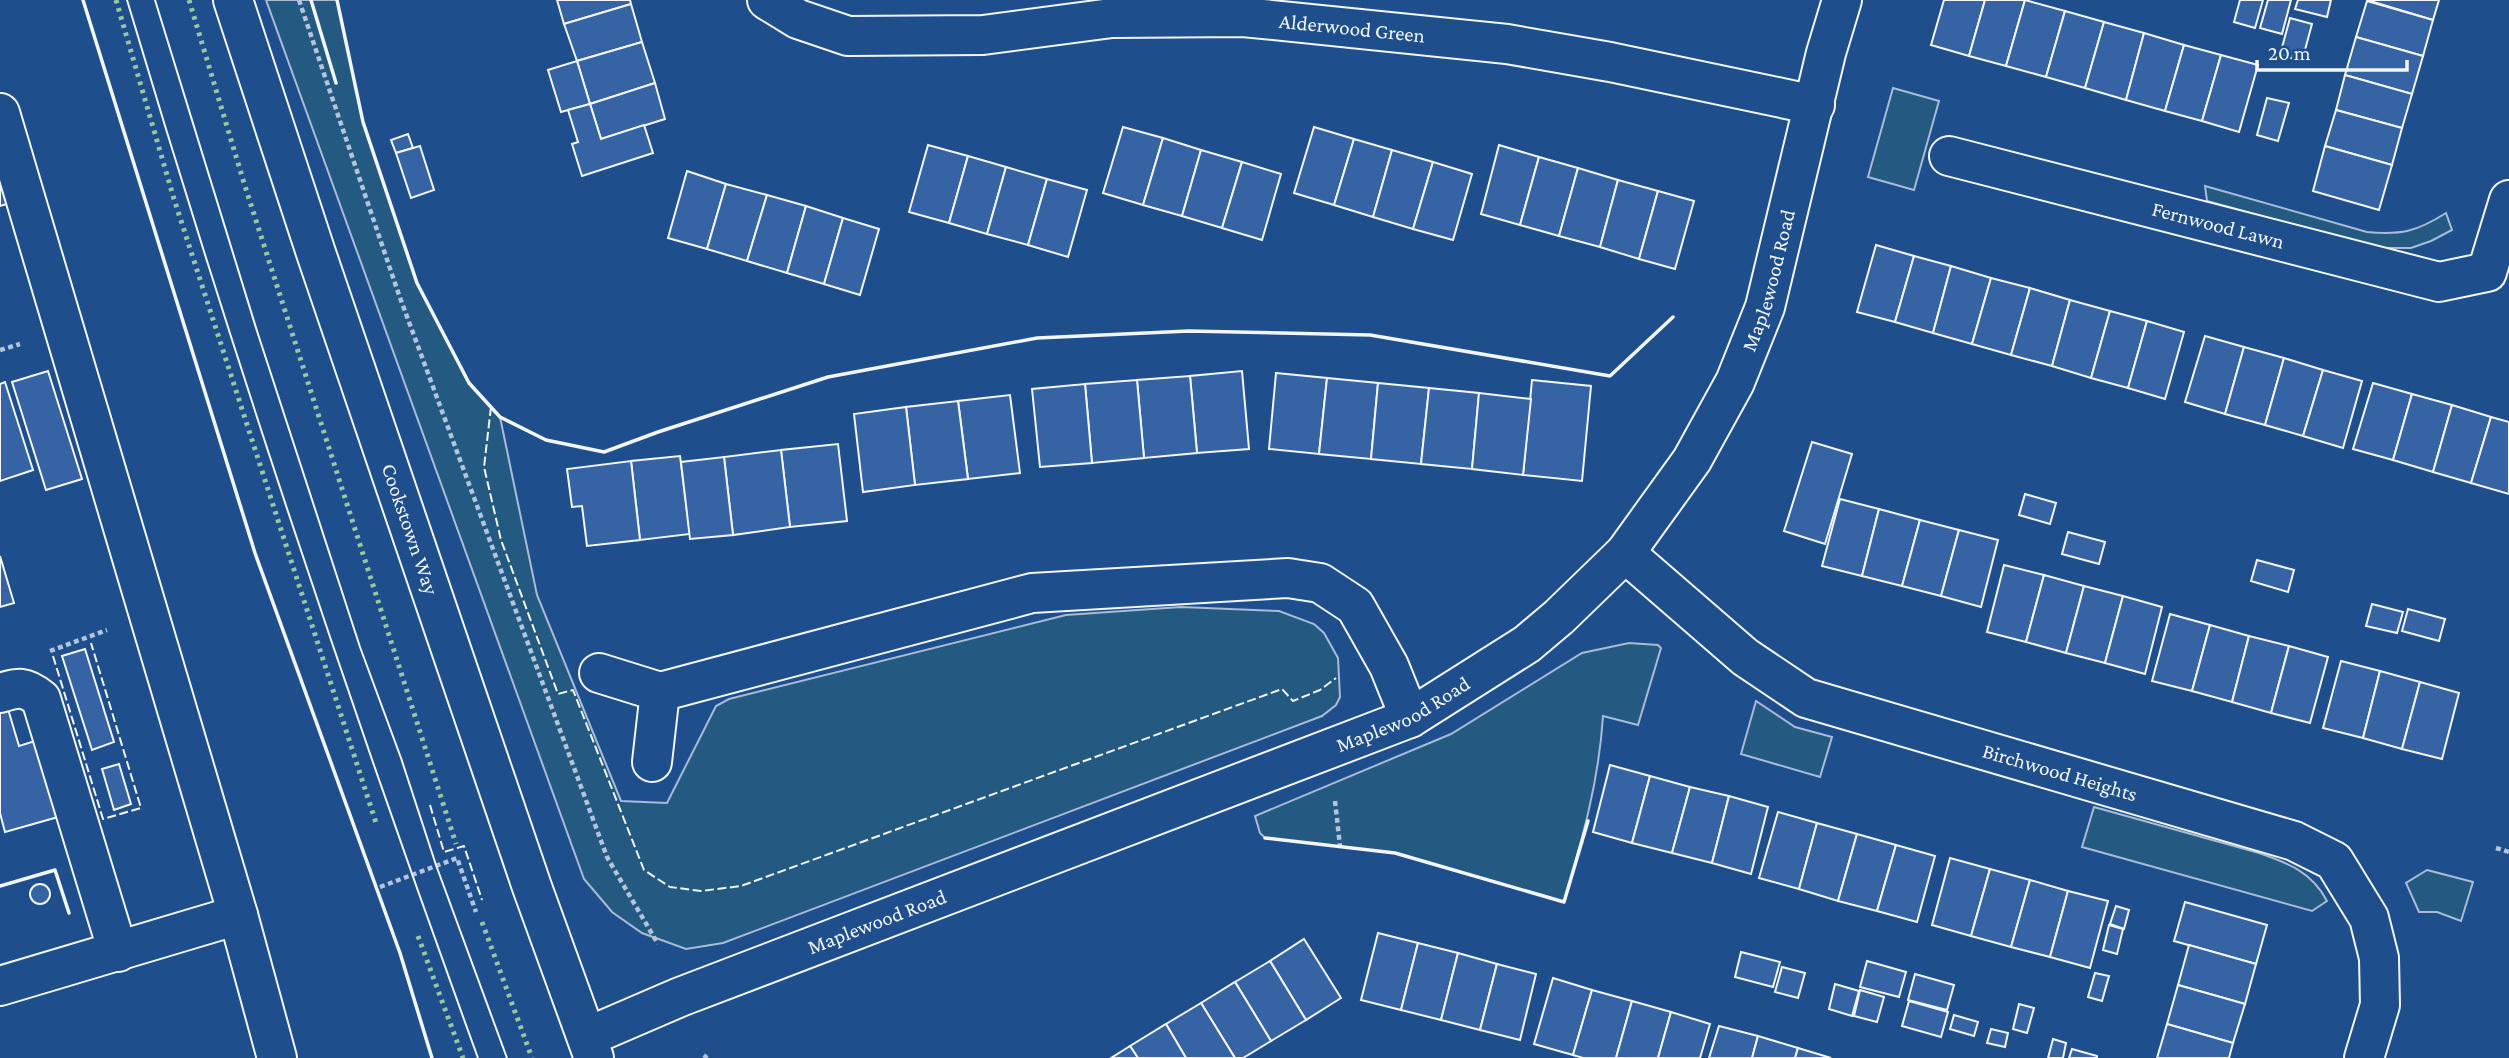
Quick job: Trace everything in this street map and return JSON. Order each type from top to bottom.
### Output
[{"type":"street","name":"Cookstown Way","points":[[233,0],[316,253],[514,834],[590,1048]]},
{"type":"street","name":"Alderwood Green","points":[[767,0],[798,19],[848,36],[983,35],[1112,18],[1257,19],[1507,44],[1610,62],[1815,105]]},
{"type":"street","name":"Maplewood Road","points":[[590,1048],[680,997],[1410,718],[1527,643],[1559,617],[1625,553],[1692,460],[1735,383],[1765,307],[1826,53],[1842,0]]},
{"type":"street","points":[[0,113],[238,915],[277,1058]]},
{"type":"street","name":"Fernwood Lawn","points":[[1949,156],[2439,282],[2487,272],[2509,200]]},
{"type":"street","name":"Birchwood Heights","points":[[1625,553],[1745,657],[1806,698],[2294,841],[2334,861],[2369,918],[2379,958],[2380,1005],[2364,1058]]},
{"type":"street","points":[[598,673],[660,692],[1032,593],[1288,578],[1320,583],[1355,606],[1389,666],[1410,718]]},
{"type":"street","points":[[0,693],[21,686],[40,699],[118,952]]},
{"type":"street","points":[[652,762],[660,692]]},
{"type":"street","points":[[0,986],[238,915]]},
{"type":"path","points":[[299,0],[399,295],[607,856],[658,944]]},
{"type":"path","points":[[46,653],[91,634],[149,619]]},
{"type":"path","points":[[1335,801],[1339,846]]},
{"type":"path","points":[[2496,848],[2509,852]]},
{"type":"path","points":[[380,887],[457,858],[476,912]]},
{"type":"shaded area","points":[[266,0],[337,0],[363,122],[417,283],[469,383],[500,417],[537,595],[621,801],[667,803],[716,706],[729,699],[1066,615],[1181,607],[1279,611],[1314,624],[1324,633],[1338,658],[1340,697],[1336,705],[1322,716],[723,943],[686,949],[642,933],[612,912],[584,879]]},
{"type":"shaded area","points":[[1893,88],[1939,101],[1914,190],[1868,177]]},
{"type":"shaded area","points":[[2205,186],[2367,232],[2408,231],[2446,213],[2452,230],[2411,248],[2378,248],[2207,201]]},
{"type":"shaded area","points":[[1629,643],[1658,645],[1661,648],[1638,725],[1603,716],[1594,787],[1564,902],[1395,853],[1265,838],[1260,833],[1255,816],[1451,734],[1582,653]]},
{"type":"shaded area","points":[[1756,701],[1795,727],[1832,737],[1820,777],[1741,754]]},
{"type":"shaded area","points":[[2094,807],[2280,861],[2307,876],[2327,901],[2312,911],[2082,847]]},
{"type":"shaded area","points":[[2427,870],[2473,882],[2461,921],[2437,912],[2419,912],[2406,883]]},
{"type":"building","points":[[557,0],[630,0],[631,4],[564,24]]},
{"type":"building","points":[[1944,0],[1985,0],[1969,56],[1931,45]]},
{"type":"building","points":[[1985,0],[2025,0],[2006,66],[1969,56]]},
{"type":"building","points":[[2025,0],[2065,11],[2046,77],[2006,66]]},
{"type":"building","points":[[2240,0],[2263,0],[2255,28],[2234,22]]},
{"type":"building","points":[[2268,0],[2291,0],[2282,34],[2260,28]]},
{"type":"building","points":[[2298,0],[2331,0],[2327,17],[2295,9]]},
{"type":"building","points":[[2367,0],[2439,0],[2433,20]]},
{"type":"building","points":[[2367,1],[2433,20],[2423,56],[2356,37]]},
{"type":"building","points":[[631,4],[642,42],[577,61],[564,24]]},
{"type":"building","points":[[2065,11],[2104,22],[2085,88],[2046,77]]},
{"type":"building","points":[[2290,18],[2312,24],[2302,61],[2280,55]]},
{"type":"building","points":[[2104,22],[2144,33],[2126,100],[2085,88]]},
{"type":"building","points":[[2144,33],[2184,45],[2165,111],[2126,100]]},
{"type":"building","points":[[2356,37],[2423,56],[2412,94],[2345,75]]},
{"type":"building","points":[[642,42],[655,83],[590,104],[577,61]]},
{"type":"building","points":[[2184,45],[2221,55],[2202,121],[2165,111]]},
{"type":"building","points":[[2221,55],[2258,65],[2239,132],[2202,121]]},
{"type":"building","points":[[577,61],[590,104],[561,112],[548,70]]},
{"type":"building","points":[[2345,75],[2412,94],[2402,128],[2336,110]]},
{"type":"building","points":[[655,83],[665,119],[601,139],[590,104]]},
{"type":"building","points":[[2267,98],[2289,103],[2278,141],[2257,135]]},
{"type":"building","points":[[590,104],[601,139],[644,125],[653,153],[582,176],[572,144],[578,142],[568,110]]},
{"type":"building","points":[[2336,110],[2402,128],[2392,165],[2325,146]]},
{"type":"building","points":[[1123,127],[1163,138],[1143,205],[1103,193]]},
{"type":"building","points":[[1314,127],[1354,139],[1334,205],[1294,193]]},
{"type":"building","points":[[408,134],[413,148],[396,153],[391,140]]},
{"type":"building","points":[[1163,138],[1201,150],[1182,216],[1143,205]]},
{"type":"building","points":[[1354,139],[1392,150],[1373,217],[1334,205]]},
{"type":"building","points":[[928,145],[968,156],[949,223],[909,212]]},
{"type":"building","points":[[1499,145],[1539,157],[1520,225],[1481,214]]},
{"type":"building","points":[[420,146],[434,190],[411,198],[396,153]]},
{"type":"building","points":[[2325,146],[2392,165],[2379,210],[2313,191]]},
{"type":"building","points":[[1201,150],[1242,162],[1222,228],[1182,216]]},
{"type":"building","points":[[1392,150],[1433,162],[1413,229],[1373,217]]},
{"type":"building","points":[[968,156],[1006,167],[987,234],[949,223]]},
{"type":"building","points":[[1539,157],[1578,168],[1559,236],[1520,225]]},
{"type":"building","points":[[1242,162],[1281,174],[1262,240],[1222,228]]},
{"type":"building","points":[[1433,162],[1472,174],[1453,240],[1413,229]]},
{"type":"building","points":[[1006,167],[1047,179],[1028,245],[987,234]]},
{"type":"building","points":[[1578,168],[1618,180],[1600,247],[1559,236]]},
{"type":"building","points":[[687,171],[726,184],[707,249],[668,238]]},
{"type":"building","points":[[0,178],[10,203],[0,206]]},
{"type":"building","points":[[1047,179],[1087,190],[1068,257],[1028,245]]},
{"type":"building","points":[[1618,180],[1658,191],[1639,259],[1600,247]]},
{"type":"building","points":[[726,184],[767,195],[747,261],[707,249]]},
{"type":"building","points":[[1658,191],[1694,201],[1675,269],[1639,259]]},
{"type":"building","points":[[767,195],[806,206],[787,273],[747,261]]},
{"type":"building","points":[[806,206],[843,218],[824,284],[787,273]]},
{"type":"building","points":[[843,218],[879,229],[860,295],[824,284]]},
{"type":"building","points":[[1876,245],[1914,256],[1895,322],[1857,312]]},
{"type":"building","points":[[1914,256],[1951,266],[1933,333],[1895,322]]},
{"type":"building","points":[[1951,266],[1991,278],[1972,344],[1933,333]]},
{"type":"building","points":[[1991,278],[2030,288],[2011,355],[1972,344]]},
{"type":"building","points":[[2030,288],[2070,300],[2052,366],[2011,355]]},
{"type":"building","points":[[2070,300],[2110,311],[2091,378],[2052,366]]},
{"type":"building","points":[[2110,311],[2147,321],[2128,388],[2091,378]]},
{"type":"building","points":[[2147,321],[2184,332],[2165,399],[2128,388]]},
{"type":"building","points":[[2205,336],[2244,347],[2225,414],[2185,402]]},
{"type":"building","points":[[2244,347],[2284,358],[2265,425],[2225,414]]},
{"type":"building","points":[[2284,358],[2323,370],[2303,436],[2265,425]]},
{"type":"building","points":[[2323,370],[2362,381],[2343,448],[2303,436]]},
{"type":"building","points":[[48,371],[82,479],[46,490],[12,382]]},
{"type":"building","points":[[1242,371],[1249,449],[1197,453],[1190,376]]},
{"type":"building","points":[[1276,373],[1327,378],[1319,454],[1269,449]]},
{"type":"building","points":[[1190,376],[1197,453],[1144,458],[1137,380]]},
{"type":"building","points":[[1327,378],[1378,383],[1371,459],[1319,454]]},
{"type":"building","points":[[1137,380],[1144,458],[1092,463],[1085,384]]},
{"type":"building","points":[[1532,380],[1591,386],[1582,481],[1523,475]]},
{"type":"building","points":[[5,382],[33,470],[0,481],[0,384]]},
{"type":"building","points":[[1378,383],[1429,388],[1421,464],[1371,459]]},
{"type":"building","points":[[2373,383],[2412,394],[2393,460],[2353,449]]},
{"type":"building","points":[[1085,384],[1092,463],[1040,467],[1032,389]]},
{"type":"building","points":[[1429,388],[1479,393],[1472,469],[1421,464]]},
{"type":"building","points":[[1479,393],[1531,399],[1523,475],[1472,469]]},
{"type":"building","points":[[2412,394],[2452,405],[2433,472],[2393,460]]},
{"type":"building","points":[[1010,395],[1020,473],[968,479],[958,401]]},
{"type":"building","points":[[958,401],[968,479],[915,485],[906,407]]},
{"type":"building","points":[[2452,405],[2491,417],[2471,483],[2433,472]]},
{"type":"building","points":[[906,407],[915,485],[863,492],[854,414]]},
{"type":"building","points":[[2491,417],[2509,422],[2509,494],[2471,483]]},
{"type":"building","points":[[1812,442],[1852,454],[1825,544],[1784,531]]},
{"type":"building","points":[[838,444],[847,521],[790,527],[781,450]]},
{"type":"building","points":[[781,450],[790,527],[733,535],[724,457]]},
{"type":"building","points":[[680,456],[690,534],[640,540],[631,461]]},
{"type":"building","points":[[724,457],[733,535],[690,539],[681,462]]},
{"type":"building","points":[[631,461],[640,540],[587,546],[582,506],[572,507],[567,469]]},
{"type":"building","points":[[2025,494],[2056,503],[2050,524],[2019,515]]},
{"type":"building","points":[[1840,499],[1879,509],[1862,576],[1822,566]]},
{"type":"building","points":[[1879,509],[1920,520],[1902,586],[1862,576]]},
{"type":"building","points":[[1920,520],[1959,530],[1941,596],[1902,586]]},
{"type":"building","points":[[1959,530],[1998,540],[1981,607],[1941,596]]},
{"type":"building","points":[[2068,532],[2105,542],[2099,564],[2062,554]]},
{"type":"building","points":[[0,556],[14,603],[0,607]]},
{"type":"building","points":[[2257,560],[2294,570],[2288,592],[2251,581]]},
{"type":"building","points":[[2004,565],[2044,575],[2026,642],[1987,632]]},
{"type":"building","points":[[2044,575],[2084,586],[2066,653],[2026,642]]},
{"type":"building","points":[[2084,586],[2123,596],[2105,663],[2066,653]]},
{"type":"building","points":[[2123,596],[2162,607],[2145,674],[2105,663]]},
{"type":"building","points":[[2372,604],[2403,612],[2397,633],[2366,626]]},
{"type":"building","points":[[2408,609],[2445,619],[2439,641],[2402,631]]},
{"type":"building","points":[[2170,614],[2210,625],[2192,691],[2152,681]]},
{"type":"building","points":[[2210,625],[2249,636],[2232,702],[2192,691]]},
{"type":"building","points":[[2249,636],[2289,646],[2271,713],[2232,702]]},
{"type":"building","points":[[2289,646],[2328,657],[2310,723],[2271,713]]},
{"type":"building","points":[[85,649],[114,742],[92,750],[62,656]]},
{"type":"building","points":[[2341,661],[2380,671],[2363,738],[2323,728]]},
{"type":"building","points":[[2380,671],[2420,682],[2402,749],[2363,738]]},
{"type":"building","points":[[2420,682],[2459,693],[2442,759],[2402,749]]},
{"type":"building","points":[[8,709],[19,746],[35,741],[58,817],[5,832],[0,813],[0,712]]},
{"type":"building","points":[[119,764],[131,804],[114,810],[102,769]]},
{"type":"building","points":[[1610,765],[1650,776],[1632,843],[1593,832]]},
{"type":"building","points":[[1650,776],[1690,787],[1672,853],[1632,843]]},
{"type":"building","points":[[1690,787],[1729,796],[1712,863],[1672,853]]},
{"type":"building","points":[[1729,796],[1768,807],[1751,874],[1712,863]]},
{"type":"building","points":[[1778,812],[1817,823],[1799,889],[1759,878]]},
{"type":"building","points":[[1817,823],[1857,834],[1838,901],[1799,889]]},
{"type":"building","points":[[1857,834],[1896,845],[1877,911],[1838,901]]},
{"type":"building","points":[[1896,845],[1935,856],[1917,922],[1877,911]]},
{"type":"building","points":[[1950,858],[1990,869],[1971,936],[1932,925]]},
{"type":"building","points":[[1990,869],[2030,880],[2011,947],[1971,936]]},
{"type":"building","points":[[2030,880],[2068,891],[2050,957],[2011,947]]},
{"type":"building","points":[[40,884],[47,887],[50,894],[47,901],[40,904],[33,901],[30,894],[33,887]]},
{"type":"building","points":[[2068,891],[2108,901],[2090,968],[2050,957]]},
{"type":"building","points":[[2185,902],[2267,925],[2256,964],[2174,941]]},
{"type":"building","points":[[2116,906],[2129,910],[2124,929],[2110,924]]},
{"type":"building","points":[[2109,925],[2123,929],[2117,954],[2103,950]]},
{"type":"building","points":[[1378,933],[1418,943],[1401,1010],[1361,1000]]},
{"type":"building","points":[[1304,939],[1341,998],[1306,1020],[1270,961]]},
{"type":"building","points":[[1418,943],[1458,953],[1441,1020],[1401,1010]]},
{"type":"building","points":[[2189,945],[2256,964],[2245,1004],[2178,985]]},
{"type":"building","points":[[1741,952],[1780,962],[1773,987],[1735,977]]},
{"type":"building","points":[[1458,953],[1497,964],[1480,1030],[1441,1020]]},
{"type":"building","points":[[1270,961],[1306,1020],[1271,1041],[1235,982]]},
{"type":"building","points":[[1867,961],[1906,972],[1899,997],[1860,987]]},
{"type":"building","points":[[1497,964],[1536,974],[1520,1040],[1480,1030]]},
{"type":"building","points":[[1782,967],[1805,973],[1798,998],[1775,992]]},
{"type":"building","points":[[2095,973],[2109,976],[2102,1001],[2088,997]]},
{"type":"building","points":[[1915,974],[1954,985],[1947,1010],[1908,1000]]},
{"type":"building","points":[[1553,978],[1592,990],[1573,1055],[1534,1044]]},
{"type":"building","points":[[1235,982],[1271,1041],[1243,1058],[1235,1058],[1201,1003]]},
{"type":"building","points":[[1835,984],[1859,991],[1852,1016],[1829,1009]]},
{"type":"building","points":[[2178,985],[2245,1004],[2233,1043],[2167,1024]]},
{"type":"building","points":[[1592,990],[1632,1001],[1616,1058],[1583,1058],[1573,1055]]},
{"type":"building","points":[[1860,990],[1884,997],[1877,1022],[1854,1016]]},
{"type":"building","points":[[1632,1001],[1671,1012],[1658,1058],[1616,1058]]},
{"type":"building","points":[[1909,1001],[1948,1012],[1941,1037],[1902,1026]]},
{"type":"building","points":[[1201,1003],[1235,1058],[1186,1058],[1166,1024]]},
{"type":"building","points":[[2019,1004],[2034,1008],[2027,1033],[2013,1029]]},
{"type":"building","points":[[1671,1012],[1710,1024],[1700,1058],[1658,1058]]},
{"type":"building","points":[[1954,1015],[1978,1022],[1974,1036],[1950,1029]]},
{"type":"building","points":[[1166,1024],[1186,1058],[1138,1058],[1130,1046]]},
{"type":"building","points":[[2167,1024],[2233,1043],[2229,1058],[2157,1058]]},
{"type":"building","points":[[1719,1026],[1758,1036],[1752,1058],[1709,1058]]},
{"type":"building","points":[[1991,1029],[2008,1033],[2005,1047],[1987,1043]]},
{"type":"building","points":[[1758,1036],[1798,1048],[1795,1058],[1752,1058]]},
{"type":"building","points":[[2053,1039],[2066,1043],[2063,1058],[2048,1058]]},
{"type":"building","points":[[1130,1046],[1138,1058],[1111,1058]]},
{"type":"building","points":[[1798,1048],[1831,1058],[1795,1058]]},
{"type":"building","points":[[2072,1049],[2097,1056],[2097,1058],[2069,1058]]},
{"type":"tram line","points":[[127,0],[295,532],[384,796],[478,1058]]},
{"type":"tram line","points":[[155,0],[257,331],[360,647],[507,1058]]},
{"type":"hedge","points":[[116,0],[174,199],[376,823]]},
{"type":"hedge","points":[[189,0],[244,183],[456,844]]},
{"type":"hedge","points":[[482,922],[532,1058]]},
{"type":"hedge","points":[[418,936],[463,1058]]},
{"type":"fence","points":[[491,407],[484,467],[501,540],[558,694],[573,690],[644,870],[670,887],[701,891],[741,886],[1282,689],[1293,701],[1320,690],[1336,678]]},
{"type":"fence","points":[[53,656],[103,819],[141,808],[91,643]]},
{"type":"fence","points":[[430,805],[444,852],[464,846],[482,900]]},
{"type":"wall","points":[[83,0],[255,553],[400,953],[432,1058]]},
{"type":"wall","points":[[311,0],[336,83]]},
{"type":"wall","points":[[337,0],[363,122],[417,283],[469,383],[500,417],[546,440],[604,452],[828,377],[1037,338],[1189,331],[1370,335],[1610,376],[1673,317]]},
{"type":"wall","points":[[1265,838],[1395,853],[1564,902],[1588,821]]},
{"type":"wall","points":[[0,886],[55,870],[69,913]]}]
